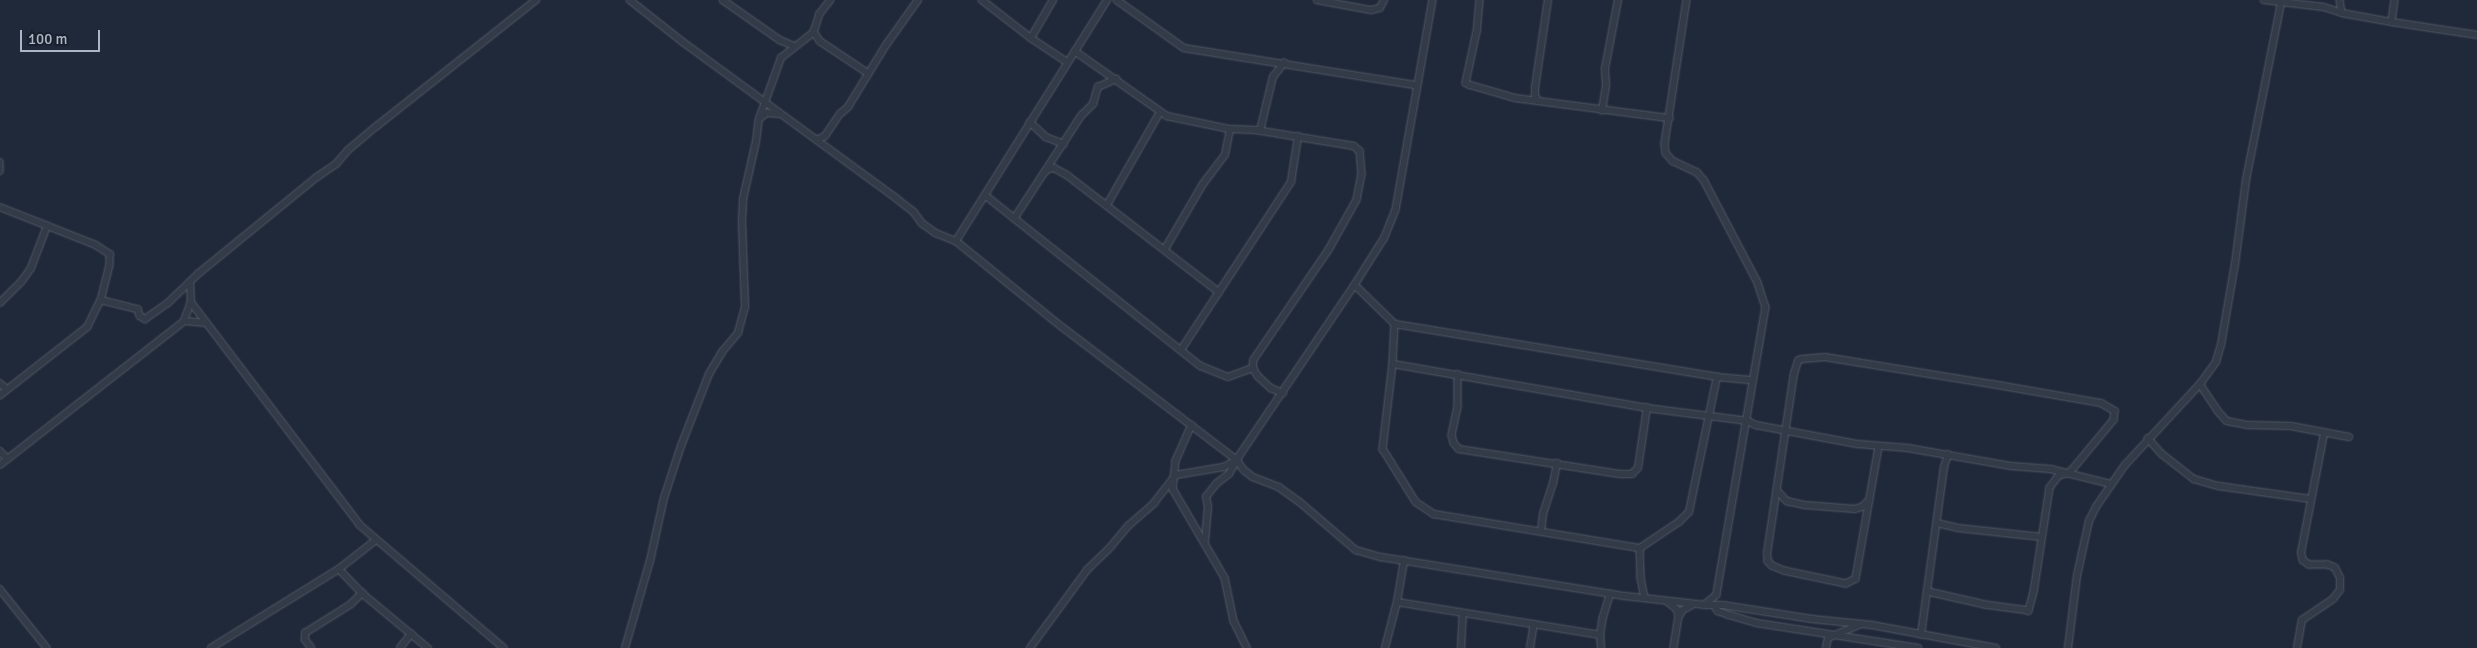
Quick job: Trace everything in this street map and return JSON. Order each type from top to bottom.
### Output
[{"type":"street","points":[[101,300],[138,309],[140,316],[145,319],[168,303],[317,177],[336,164],[348,150],[377,126],[536,0]]},
{"type":"street","points":[[630,0],[683,42],[914,212],[922,223],[936,233],[956,241],[1061,326],[1237,460],[1244,470],[1253,477],[1279,487],[1300,502],[1356,550],[1463,572],[1668,602],[1723,605],[1812,619],[1860,624],[1996,648]]},
{"type":"street","points":[[723,0],[780,40],[794,46]]},
{"type":"street","points":[[624,648],[650,561],[664,498],[679,454],[709,374],[722,352],[738,333],[745,308],[743,200],[756,142],[759,119],[781,58],[814,32],[820,14],[830,0]]},
{"type":"street","points":[[816,140],[825,136],[840,114],[848,107],[868,73],[918,0]]},
{"type":"street","points":[[982,0],[1031,38],[1067,62]]},
{"type":"street","points":[[1031,38],[1053,0]]},
{"type":"street","points":[[956,241],[1067,62],[1108,0]]},
{"type":"street","points":[[1118,0],[1184,48],[1416,85]]},
{"type":"street","points":[[1320,0],[1374,10],[1380,8],[1384,0]]},
{"type":"street","points":[[1205,541],[1208,507],[1206,497],[1216,484],[1229,474],[1384,239],[1396,210],[1416,85],[1433,0]]},
{"type":"street","points":[[1480,0],[1477,32],[1466,83],[1514,98],[1670,118]]},
{"type":"street","points":[[1538,101],[1535,96],[1535,88],[1548,0]]},
{"type":"street","points":[[1602,110],[1606,85],[1605,68],[1618,0]]},
{"type":"street","points":[[1687,0],[1666,153],[1673,161],[1697,172],[1704,180],[1763,294],[1766,307],[1766,320],[1753,380],[1748,421],[1717,595],[1706,605]]},
{"type":"street","points":[[2264,0],[2324,7],[2342,14],[2477,35]]},
{"type":"street","points":[[2340,0],[2342,14]]},
{"type":"street","points":[[2392,22],[2395,0]]},
{"type":"street","points":[[2068,648],[2077,576],[2089,520],[2111,484],[2148,438],[2200,384],[2216,362],[2221,345],[2246,180],[2281,3]]},
{"type":"street","points":[[814,32],[820,41],[868,73]]},
{"type":"street","points":[[1075,51],[1167,116],[1230,129],[1260,131],[1354,146],[1360,151],[1363,160],[1361,188],[1357,200],[1329,250],[1254,360],[1253,368],[1263,382],[1283,393]]},
{"type":"street","points":[[1260,131],[1272,77],[1284,63]]},
{"type":"street","points":[[1014,219],[1081,116],[1093,104],[1098,87],[1116,79]]},
{"type":"street","points":[[1107,205],[1160,112]]},
{"type":"street","points":[[759,119],[767,113],[783,114]]},
{"type":"street","points":[[1030,122],[1046,137],[1064,144]]},
{"type":"street","points":[[1165,249],[1180,227],[1193,200],[1225,155],[1230,129]]},
{"type":"street","points":[[1181,350],[1291,182],[1298,137]]},
{"type":"street","points":[[0,162],[0,171]]},
{"type":"street","points":[[1044,173],[1048,169],[1054,168],[1107,205],[1219,292]]},
{"type":"street","points":[[985,195],[1201,366],[1222,377],[1228,377],[1253,368]]},
{"type":"street","points":[[0,207],[104,248],[110,254],[110,265],[101,300],[88,327],[0,396]]},
{"type":"street","points":[[0,303],[21,282],[31,268],[47,226]]},
{"type":"street","points":[[0,465],[184,321],[191,302],[190,283]]},
{"type":"street","points":[[1355,285],[1395,324],[1717,377],[1753,380]]},
{"type":"street","points":[[191,302],[351,514],[376,540],[504,648]]},
{"type":"street","points":[[184,321],[206,323]]},
{"type":"street","points":[[1395,324],[1393,364],[1383,449],[1416,502],[1434,514],[1640,548],[1680,522],[1690,512],[1717,377]]},
{"type":"street","points":[[1879,447],[1856,579],[1846,584],[1777,569],[1768,562],[1767,554],[1798,361],[1814,357],[2065,396],[2112,408],[2116,415],[2114,420],[2070,473],[2060,476],[2050,488],[2034,592],[2029,611],[1984,605],[1928,592]]},
{"type":"street","points":[[1393,364],[1647,408],[1748,421],[1756,425],[1879,447],[1908,448],[2070,473],[2111,484]]},
{"type":"street","points":[[1458,374],[1458,407],[1452,435],[1454,443],[1459,449],[1621,474],[1632,474],[1638,468],[1647,408]]},
{"type":"street","points":[[0,383],[7,389]]},
{"type":"street","points":[[2200,384],[2227,421],[2247,425],[2291,426],[2349,437]]},
{"type":"street","points":[[1192,425],[1176,461],[1173,478],[1174,495],[1205,541],[1225,578],[1234,621],[1247,648]]},
{"type":"street","points":[[2297,648],[2302,620],[2333,599],[2340,590],[2340,578],[2335,568],[2328,565],[2309,565],[2303,561],[2301,553],[2324,433]]},
{"type":"street","points":[[2148,438],[2162,454],[2194,479],[2219,486],[2310,500]]},
{"type":"street","points":[[0,451],[8,459]]},
{"type":"street","points":[[1921,635],[1944,466],[1948,455]]},
{"type":"street","points":[[1030,648],[1087,570],[1108,550],[1124,530],[1154,503],[1173,478],[1179,473],[1224,467],[1237,460]]},
{"type":"street","points":[[1541,531],[1543,514],[1553,484],[1557,463]]},
{"type":"street","points":[[1777,490],[1787,500],[1805,505],[1855,509],[1862,507],[1869,500]]},
{"type":"street","points":[[1937,523],[1958,528],[2042,538]]},
{"type":"street","points":[[211,648],[339,569],[376,540]]},
{"type":"street","points":[[1640,548],[1641,578],[1645,598]]},
{"type":"street","points":[[1385,648],[1397,602],[1404,561]]},
{"type":"street","points":[[339,569],[362,593],[428,648]]},
{"type":"street","points":[[0,589],[47,648]]},
{"type":"street","points":[[311,648],[304,636],[305,633],[351,604],[362,593]]},
{"type":"street","points":[[1601,648],[1600,635],[1610,594]]},
{"type":"street","points":[[1717,595],[1723,605]]},
{"type":"street","points":[[1397,602],[1600,635]]},
{"type":"street","points":[[1668,602],[1677,609],[1679,616]]},
{"type":"street","points":[[1678,648],[1674,648],[1679,616],[1683,610],[1695,604]]},
{"type":"street","points":[[1715,606],[1718,611],[1757,623],[1822,631],[1918,648]]},
{"type":"street","points":[[1461,648],[1462,614]]},
{"type":"street","points":[[1812,619],[1828,638]]},
{"type":"street","points":[[1530,648],[1534,624]]},
{"type":"street","points":[[1828,638],[1860,624]]},
{"type":"street","points":[[400,648],[411,634]]},
{"type":"street","points":[[1826,648],[1828,638]]}]
